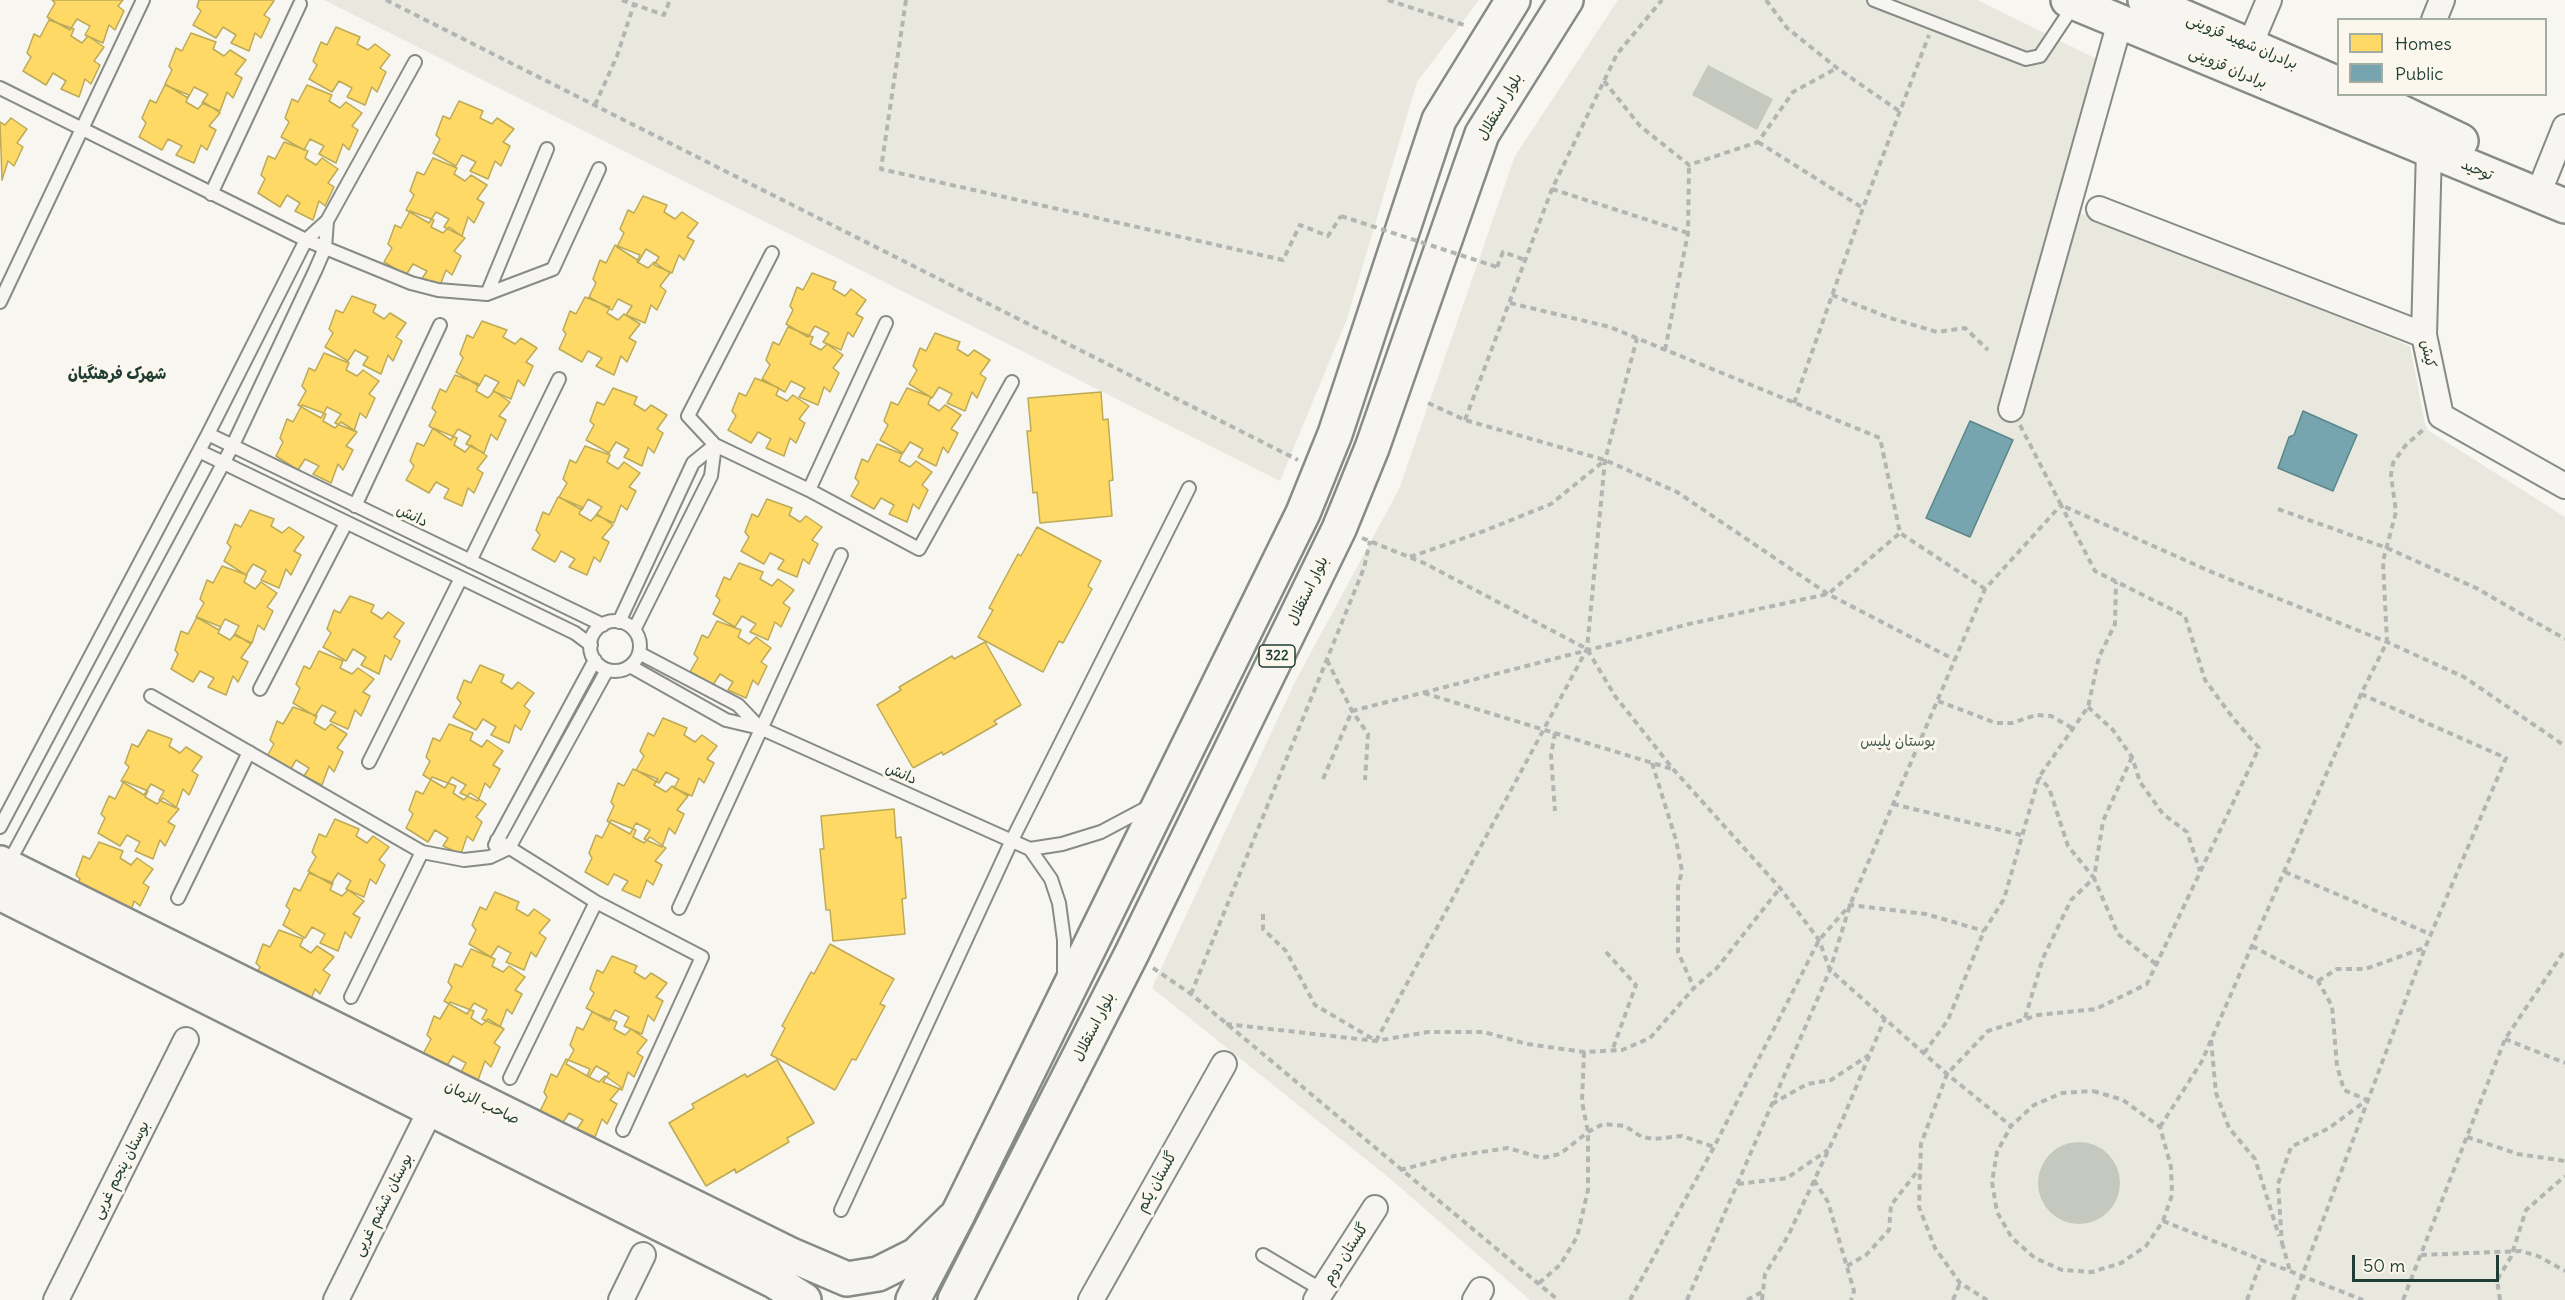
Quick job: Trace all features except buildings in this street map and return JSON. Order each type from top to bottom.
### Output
[{"type":"main road","name":"322","points":[[913,1300],[958,1214],[1303,513],[1320,472],[1392,268],[1439,120],[1490,33],[1513,0]]},
{"type":"main road","name":"بلوار استقلال","points":[[955,1300],[1132,953],[1339,530],[1372,448],[1482,134],[1566,0]]},
{"type":"main road","name":"برادران شهید قزوینی","points":[[2145,0],[2337,84]]},
{"type":"main road","name":"برادران قزوینی","points":[[2072,2],[2120,22],[2337,93]]},
{"type":"main road","name":"برادران قزوینی","points":[[2345,96],[2397,113]]},
{"type":"main road","points":[[2367,96],[2397,113]]},
{"type":"main road","name":"توحید","points":[[2397,113],[2430,139],[2553,190]]},
{"type":"main road","name":"صاحب الزمان","points":[[2,875],[431,1109],[774,1281],[804,1300]]},
{"type":"main road","name":"صاحب الزمان","points":[[2,875],[791,1256],[851,1290],[916,1255],[958,1214]]},
{"type":"street","points":[[2250,45],[2269,0]]},
{"type":"street","points":[[2435,18],[2442,0]]},
{"type":"street","points":[[2011,409],[2120,22]]},
{"type":"street","points":[[2553,190],[2565,127]]},
{"type":"street","name":"کیش","points":[[2430,139],[2424,335],[2441,416]]},
{"type":"street","points":[[2099,209],[2424,335]]},
{"type":"street","points":[[2441,416],[2565,486]]},
{"type":"street","name":"بوستان پنجم غربی","points":[[56,1300],[186,1040]]},
{"type":"street","name":"گلستان یکم","points":[[1091,1300],[1224,1064]]},
{"type":"street","name":"بوستان ششم غربی","points":[[336,1300],[431,1109]]},
{"type":"street","name":"گلستان دوم","points":[[1319,1295],[1376,1208]]},
{"type":"street","points":[[621,1300],[643,1255]]},
{"type":"lane","points":[[0,302],[143,0]]},
{"type":"lane","points":[[1874,0],[2026,59],[2040,57],[2060,31],[2072,2]]},
{"type":"lane","points":[[210,195],[300,4]]},
{"type":"lane","points":[[0,826],[208,434],[306,240],[327,221],[415,63]]},
{"type":"lane","points":[[0,88],[210,195],[306,240],[411,283],[438,290],[487,294],[553,269],[599,169]]},
{"type":"lane","points":[[487,294],[547,149]]},
{"type":"lane","points":[[2,875],[232,447],[325,248],[327,221]]},
{"type":"lane","points":[[772,253],[688,416],[715,445],[809,490],[919,549],[1011,382]]},
{"type":"lane","points":[[809,490],[885,323]]},
{"type":"lane","points":[[355,506],[440,325]]},
{"type":"lane","points":[[470,561],[559,379]]},
{"type":"lane","name":"دانش","points":[[208,434],[603,625]]},
{"type":"lane","points":[[620,622],[693,463],[715,445]]},
{"type":"lane","points":[[634,630],[711,476],[715,445]]},
{"type":"lane","points":[[199,451],[574,633],[591,645]]},
{"type":"lane","points":[[841,1210],[1012,840],[1189,488]]},
{"type":"lane","points":[[260,689],[346,523]]},
{"type":"lane","points":[[679,908],[841,555]]},
{"type":"lane","points":[[369,762],[461,578]]},
{"type":"lane","points":[[620,622],[634,630],[638,637],[639,653],[630,666],[623,670],[607,670],[595,660],[591,645],[592,637],[603,625],[620,622]]},
{"type":"lane","name":"دانش","points":[[639,653],[738,705],[760,728]]},
{"type":"lane","points":[[490,857],[497,840],[595,660]]},
{"type":"lane","name":"دانش","points":[[630,666],[726,720],[760,728],[1030,849]]},
{"type":"lane","points":[[151,696],[422,852],[464,860],[490,857],[509,848],[607,670]]},
{"type":"lane","points":[[178,898],[249,752]]},
{"type":"lane","points":[[23,784],[44,794]]},
{"type":"lane","points":[[1064,997],[1064,940],[1059,903],[1051,879],[1030,849],[1062,844],[1101,832],[1161,800]]},
{"type":"lane","points":[[497,840],[596,902],[702,957],[623,1130]]},
{"type":"lane","points":[[351,997],[422,852]]},
{"type":"lane","points":[[510,1078],[596,902]]},
{"type":"lane","points":[[1263,1255],[1319,1295]]},
{"type":"path","points":[[386,0],[1320,472]]},
{"type":"path","points":[[622,0],[664,15],[670,0]]},
{"type":"path","points":[[906,0],[881,169],[1283,260],[1300,225],[1328,236],[1341,216],[1497,267],[1503,252],[1526,260]]},
{"type":"path","points":[[1388,0],[1490,33]]},
{"type":"path","points":[[1465,420],[1552,189],[1617,54],[1662,0]]},
{"type":"path","points":[[1767,0],[1787,28],[1837,68],[1899,111]]},
{"type":"path","points":[[595,105],[616,56],[634,4]]},
{"type":"path","points":[[1794,403],[1863,208],[1933,23]]},
{"type":"path","points":[[1689,165],[1758,142],[1792,92],[1837,68]]},
{"type":"path","points":[[1604,81],[1640,126],[1689,165]]},
{"type":"path","points":[[1758,142],[1863,208]]},
{"type":"path","points":[[1665,350],[1688,233],[1689,165]]},
{"type":"path","points":[[1552,189],[1688,233]]},
{"type":"path","points":[[1832,295],[1890,318],[1937,332],[1965,328],[1988,350]]},
{"type":"path","points":[[1510,303],[1610,327],[1880,438],[1900,533],[1985,589]]},
{"type":"path","points":[[1376,1041],[1587,649],[1605,460],[1637,338]]},
{"type":"path","points":[[1428,403],[1465,420],[1605,460],[1677,492],[1828,594],[1955,660]]},
{"type":"path","points":[[1987,1300],[1960,1283],[1935,1248],[1919,1207],[1921,1144],[1947,1074],[1988,1031],[2038,1015],[2096,1009],[2147,984],[2259,748],[2205,680],[2185,616],[2095,572],[2011,409]]},
{"type":"path","points":[[2160,1127],[2202,1061],[2361,694],[2387,642],[2384,561],[2396,512],[2391,475],[2393,463],[2404,446],[2441,416]]},
{"type":"path","points":[[1410,557],[1551,504],[1605,460]]},
{"type":"path","points":[[1688,1300],[1830,970],[1850,905],[1985,589],[2061,505]]},
{"type":"path","points":[[2061,505],[2214,573],[2387,642],[2464,677],[2565,746]]},
{"type":"path","points":[[2278,508],[2387,548],[2476,588],[2565,639]]},
{"type":"path","points":[[1339,530],[1410,557],[1587,649],[1615,696],[1673,769],[1780,888],[1819,940],[1830,970],[1947,1074],[2011,1126]]},
{"type":"path","points":[[1352,711],[1587,649],[1828,594],[1900,533]]},
{"type":"path","points":[[1191,994],[1364,568],[1370,542]]},
{"type":"path","points":[[1924,1053],[1948,1020],[1984,931],[2004,899],[2039,777],[2088,707],[2099,657],[2115,624],[2116,582]]},
{"type":"path","points":[[1327,660],[1352,711],[1368,734],[1365,780]]},
{"type":"path","points":[[1422,693],[1673,769]]},
{"type":"path","points":[[2293,1300],[2430,934],[2506,758],[2361,694]]},
{"type":"path","points":[[1938,701],[1996,723],[2012,723],[2036,715],[2051,716],[2072,728]]},
{"type":"path","points":[[2088,707],[2113,730],[2132,757],[2140,782],[2163,814],[2187,832],[2200,872]]},
{"type":"path","points":[[1323,779],[1352,711]]},
{"type":"path","points":[[1554,733],[1551,755],[1555,811]]},
{"type":"path","points":[[2025,1019],[2043,958],[2071,900],[2094,878],[2103,821],[2132,757]]},
{"type":"path","points":[[1652,763],[1676,840],[1682,871],[1678,886],[1678,952],[1694,988]]},
{"type":"path","points":[[2039,777],[2049,788],[2068,846],[2094,878],[2118,934],[2156,964]]},
{"type":"path","points":[[1893,804],[2021,836]]},
{"type":"path","points":[[2285,872],[2430,934]]},
{"type":"path","points":[[1226,1024],[1376,1041],[1428,1032],[1484,1032],[1527,1044],[1584,1052],[1622,1050],[1650,1038],[1694,988],[1717,968],[1780,888]]},
{"type":"path","points":[[1850,905],[1926,914],[1984,931]]},
{"type":"path","points":[[1630,1300],[1714,1147],[1819,940],[1850,905]]},
{"type":"path","points":[[1263,914],[1263,929],[1286,951],[1315,1005],[1376,1041]]},
{"type":"path","points":[[2252,946],[2318,981],[2332,1006],[2337,1066],[2344,1090],[2367,1100]]},
{"type":"path","points":[[2318,981],[2337,969],[2365,969],[2425,948]]},
{"type":"path","points":[[2403,1300],[2505,1039],[2565,950]]},
{"type":"path","points":[[1606,952],[1636,985],[1612,1051]]},
{"type":"path","points":[[1132,953],[1191,994],[1558,1300]]},
{"type":"path","points":[[1761,1300],[1766,1274],[1788,1236],[1828,1150],[1885,1018]]},
{"type":"path","points":[[2505,1039],[2565,1063]]},
{"type":"path","points":[[2211,1040],[2216,1093],[2229,1128],[2255,1159],[2290,1271]]},
{"type":"path","points":[[1539,1284],[1560,1265],[1577,1237],[1588,1190],[1588,1132],[1582,1102],[1584,1052]]},
{"type":"path","points":[[1772,1104],[1807,1084],[1831,1080],[1869,1055]]},
{"type":"path","points":[[2093,1091],[2123,1100],[2160,1127],[2171,1167],[2172,1195],[2163,1221],[2146,1246],[2121,1263],[2092,1272],[2062,1270],[2035,1258],[2012,1238],[1997,1212],[1992,1182],[1997,1152],[2011,1126],[2034,1105],[2062,1093],[2093,1091]]},
{"type":"path","points":[[2282,1244],[2278,1184],[2291,1147],[2329,1128],[2367,1100]]},
{"type":"path","points":[[1400,1170],[1454,1156],[1508,1148],[1542,1158],[1560,1154],[1588,1132],[1604,1125],[1625,1126],[1642,1137],[1653,1139],[1682,1136],[1714,1147]]},
{"type":"path","points":[[2467,1137],[2518,1154],[2565,1161]]},
{"type":"path","points":[[1738,1184],[1787,1178],[1828,1150]]},
{"type":"path","points":[[1847,1266],[1866,1255],[1889,1230],[1891,1205],[1920,1168]]},
{"type":"path","points":[[2500,1300],[2497,1280],[2513,1251],[2526,1210],[2565,1176]]},
{"type":"path","points":[[1814,1180],[1828,1202],[1854,1292],[1851,1300]]},
{"type":"path","points":[[2163,1221],[2363,1300]]},
{"type":"path","points":[[2420,1255],[2513,1251],[2538,1256],[2565,1271]]},
{"type":"path","points":[[2247,1300],[2262,1260]]},
{"type":"path","points":[[1953,1300],[1960,1283]]},
{"type":"path","points":[[1748,1300],[1763,1291]]},
{"type":"shaded area","points":[[324,0],[1479,0],[1417,82],[1347,319],[1280,481]]},
{"type":"shaded area","name":"بوستان پلیس","points":[[1618,0],[1977,0],[2099,60],[2055,203],[2410,346],[2426,429],[2565,517],[2565,1300],[1530,1300],[1388,1177],[1152,988],[1295,682],[1399,489],[1515,156]]},
{"type":"shaded area","points":[[1708,65],[1773,99],[1757,130],[1692,95]]},
{"type":"shaded area","points":[[2079,1142],[2095,1145],[2108,1154],[2117,1167],[2120,1183],[2117,1199],[2108,1212],[2095,1221],[2079,1224],[2063,1221],[2050,1212],[2041,1199],[2038,1183],[2041,1167],[2050,1154],[2063,1145]]},
{"type":"district","name":"شهرک فرهنگیان","points":[[117,374]]}]
